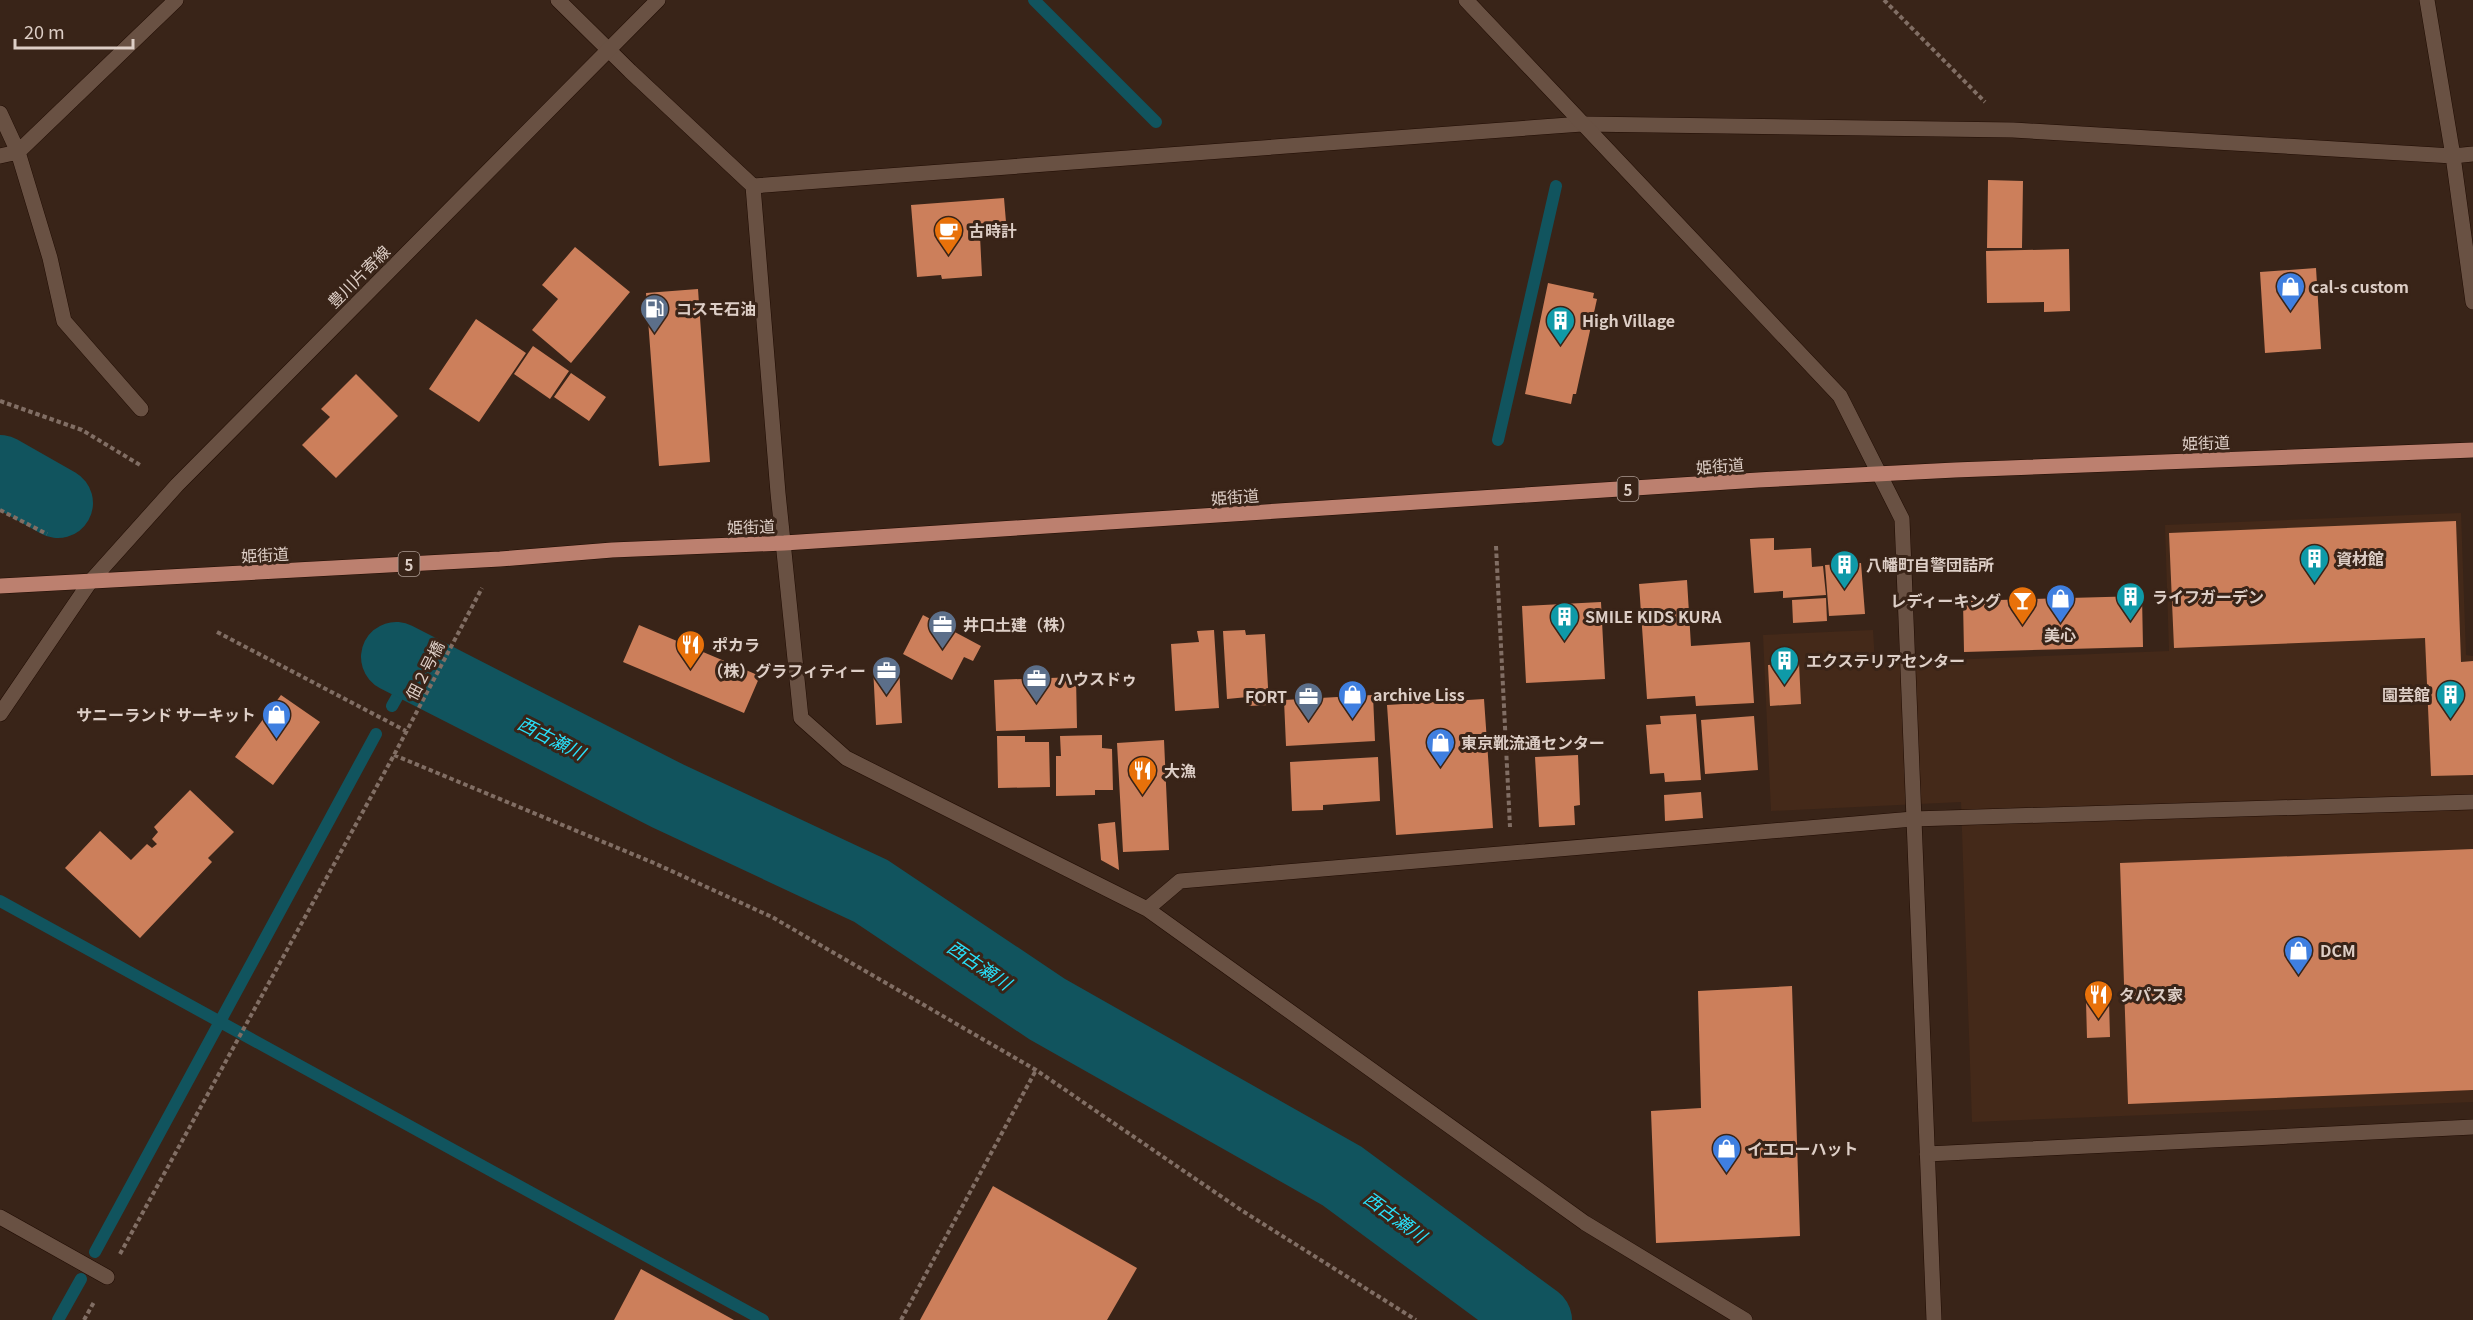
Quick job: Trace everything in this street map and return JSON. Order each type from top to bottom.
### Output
[{"type":"main road","name":"姫街道","points":[[0,586],[500,559],[612,550],[783,543],[1879,474],[2473,450]]},
{"type":"street","points":[[0,156],[18,152],[176,0]]},
{"type":"street","points":[[558,0],[607,50],[753,186],[783,543],[801,718],[846,758],[1147,909],[1585,1223],[1745,1320]]},
{"type":"street","name":"豊川片寄線","points":[[0,714],[90,582],[177,485],[658,0]]},
{"type":"street","points":[[1466,0],[1840,396],[1902,519],[1934,1320]]},
{"type":"street","points":[[2427,0],[2473,302]]},
{"type":"street","points":[[0,113],[18,152],[50,258],[64,321],[141,409]]},
{"type":"street","points":[[753,186],[1582,124],[2013,130],[2452,156],[2473,154]]},
{"type":"street","points":[[1147,909],[1180,881],[1913,819],[2473,802]]},
{"type":"street","points":[[1927,1154],[2473,1127]]},
{"type":"street","points":[[0,1217],[108,1277]]},
{"type":"path","points":[[1884,0],[2013,130]]},
{"type":"path","points":[[0,401],[82,430],[140,465]]},
{"type":"path","points":[[0,510],[47,534]]},
{"type":"path","points":[[1496,546],[1511,852]]},
{"type":"path","name":"佃２号橋","points":[[85,1319],[394,755],[458,631],[500,559]]},
{"type":"path","points":[[217,632],[406,731]]},
{"type":"path","points":[[394,755],[654,863],[772,917],[1036,1070],[1242,1210],[1416,1320]]},
{"type":"path","points":[[902,1320],[1036,1070]]},
{"type":"shaded area","name":"DCM","points":[[2461,513],[2466,655],[2473,656],[2473,1102],[1972,1122],[1961,802],[1771,811],[1763,635],[1873,630],[1875,663],[2169,651],[2165,525]]},
{"type":"building","points":[[1988,180],[2023,181],[2022,248],[1987,248]]},
{"type":"building","name":"古時計","points":[[1004,198],[1007,234],[980,236],[982,276],[942,279],[941,275],[917,277],[911,205]]},
{"type":"building","points":[[575,247],[630,292],[571,363],[532,330],[558,299],[542,285]]},
{"type":"building","points":[[2069,249],[2070,311],[2044,312],[2044,302],[1987,303],[1986,251]]},
{"type":"building","name":"cal-s custom","points":[[2316,268],[2321,349],[2265,353],[2260,272]]},
{"type":"building","name":"High Village","points":[[1548,283],[1594,293],[1593,298],[1597,299],[1576,394],[1573,394],[1571,404],[1525,394]]},
{"type":"building","points":[[698,289],[710,462],[659,466],[646,293]]},
{"type":"building","points":[[476,319],[526,353],[479,422],[429,389]]},
{"type":"building","points":[[533,346],[569,371],[550,399],[514,374]]},
{"type":"building","points":[[571,373],[606,397],[589,421],[554,397]]},
{"type":"building","points":[[356,374],[398,416],[336,478],[302,445],[330,417],[321,409]]},
{"type":"building","name":"資材館","points":[[2456,521],[2461,662],[2473,661],[2473,775],[2431,776],[2425,638],[2174,648],[2169,533]]},
{"type":"building","points":[[1774,538],[1774,550],[1811,548],[1812,567],[1823,566],[1826,595],[1783,598],[1783,591],[1754,593],[1750,539]]},
{"type":"building","name":"八幡町自警団詰所","points":[[1861,563],[1865,614],[1829,616],[1825,565]]},
{"type":"building","points":[[1687,580],[1691,646],[1750,642],[1754,703],[1696,706],[1695,696],[1647,699],[1639,584]]},
{"type":"building","points":[[2142,596],[2143,647],[1964,652],[1963,601]]},
{"type":"building","points":[[1826,598],[1827,621],[1793,623],[1792,600]]},
{"type":"building","name":"SMILE KIDS KURA","points":[[1601,602],[1605,679],[1526,683],[1522,606]]},
{"type":"building","name":"井口土建（株）","points":[[923,615],[981,646],[973,661],[964,657],[952,680],[903,654]]},
{"type":"building","name":"ポカラ","points":[[639,625],[760,676],[744,713],[623,662]]},
{"type":"building","points":[[1214,630],[1219,708],[1175,711],[1171,644],[1199,642],[1197,631]]},
{"type":"building","points":[[1245,630],[1246,635],[1265,634],[1269,705],[1248,706],[1248,697],[1227,699],[1223,631]]},
{"type":"building","name":"エクステリアセンター","points":[[1799,663],[1801,704],[1770,706],[1768,665]]},
{"type":"building","name":"（株）グラフィティー","points":[[899,665],[902,723],[876,725],[873,667]]},
{"type":"building","name":"ハウスドゥ","points":[[1076,677],[1077,728],[996,731],[994,680]]},
{"type":"building","name":"サニーランド サーキット","points":[[281,695],[320,722],[273,785],[235,757]]},
{"type":"building","points":[[1373,695],[1375,741],[1286,746],[1284,700]]},
{"type":"building","name":"東京靴流通センター","points":[[1484,699],[1493,828],[1396,835],[1387,705]]},
{"type":"building","points":[[1696,714],[1701,780],[1665,782],[1664,773],[1650,774],[1646,725],[1661,724],[1660,716]]},
{"type":"building","points":[[1754,716],[1758,770],[1705,774],[1701,720]]},
{"type":"building","points":[[1102,735],[1102,748],[1112,749],[1113,790],[1095,790],[1095,795],[1056,796],[1056,756],[1061,756],[1060,736]]},
{"type":"building","points":[[997,736],[1025,736],[1025,742],[1049,742],[1050,787],[998,788]]},
{"type":"building","name":"大漁","points":[[1164,740],[1169,850],[1123,852],[1117,743]]},
{"type":"building","points":[[1578,755],[1580,805],[1574,806],[1575,825],[1539,827],[1535,757]]},
{"type":"building","points":[[1378,757],[1380,801],[1323,805],[1323,810],[1292,811],[1290,762]]},
{"type":"building","points":[[190,790],[234,832],[208,858],[212,862],[140,938],[65,868],[100,831],[131,860],[147,844],[152,848],[157,844],[152,839],[158,832],[154,827]]},
{"type":"building","points":[[1701,792],[1703,818],[1665,821],[1664,795]]},
{"type":"building","points":[[1115,822],[1119,870],[1101,860],[1098,824]]},
{"type":"building","name":"DCM","points":[[2473,849],[2473,1090],[2128,1104],[2120,863]]},
{"type":"building","name":"イエローハット","points":[[1792,986],[1800,1236],[1656,1243],[1651,1111],[1701,1108],[1698,991]]},
{"type":"building","name":"タパス家","points":[[2086,1001],[2109,1001],[2110,1037],[2087,1038]]},
{"type":"building","points":[[993,1186],[1137,1268],[1107,1320],[920,1320]]},
{"type":"building","points":[[641,1269],[734,1320],[614,1320]]},
{"type":"waterway","points":[[1034,0],[1156,122]]},
{"type":"waterway","points":[[1498,440],[1556,186]]},
{"type":"waterway","name":"西古瀬川","points":[[0,470],[58,503]]},
{"type":"waterway","name":"西古瀬川","points":[[396,657],[668,796],[871,891],[1047,1009],[1342,1176],[1537,1320]]},
{"type":"waterway","points":[[392,706],[414,667]]},
{"type":"waterway","points":[[95,1252],[376,734]]},
{"type":"waterway","points":[[0,901],[763,1320]]},
{"type":"waterway","points":[[58,1320],[81,1279]]},
{"type":"place","name":"古時計","points":[[948,256]]},
{"type":"place","name":"cal-s custom","points":[[2290,312]]},
{"type":"place","name":"コスモ石油","points":[[655,334]]},
{"type":"place","name":"High Village","points":[[1561,346]]},
{"type":"place","name":"資材館","points":[[2315,584]]},
{"type":"place","name":"八幡町自警団詰所","points":[[1845,590]]},
{"type":"place","name":"ライフガーデン","points":[[2131,622]]},
{"type":"place","name":"美心","points":[[2060,624]]},
{"type":"place","name":"レディーキング","points":[[2022,626]]},
{"type":"place","name":"SMILE KIDS KURA","points":[[1564,642]]},
{"type":"place","name":"井口土建（株）","points":[[942,650]]},
{"type":"place","name":"ポカラ","points":[[691,670]]},
{"type":"place","name":"エクステリアセンター","points":[[1785,686]]},
{"type":"place","name":"（株）グラフィティー","points":[[887,696]]},
{"type":"place","name":"ハウスドゥ","points":[[1036,704]]},
{"type":"place","name":"archive Liss","points":[[1352,720]]},
{"type":"place","name":"園芸館","points":[[2451,720]]},
{"type":"place","name":"FORT","points":[[1308,722]]},
{"type":"place","name":"サニーランド サーキット","points":[[277,740]]},
{"type":"place","name":"東京靴流通センター","points":[[1440,768]]},
{"type":"place","name":"大漁","points":[[1143,796]]},
{"type":"place","name":"DCM","points":[[2299,976]]},
{"type":"place","name":"タパス家","points":[[2098,1020]]},
{"type":"place","name":"イエローハット","points":[[1726,1174]]}]
